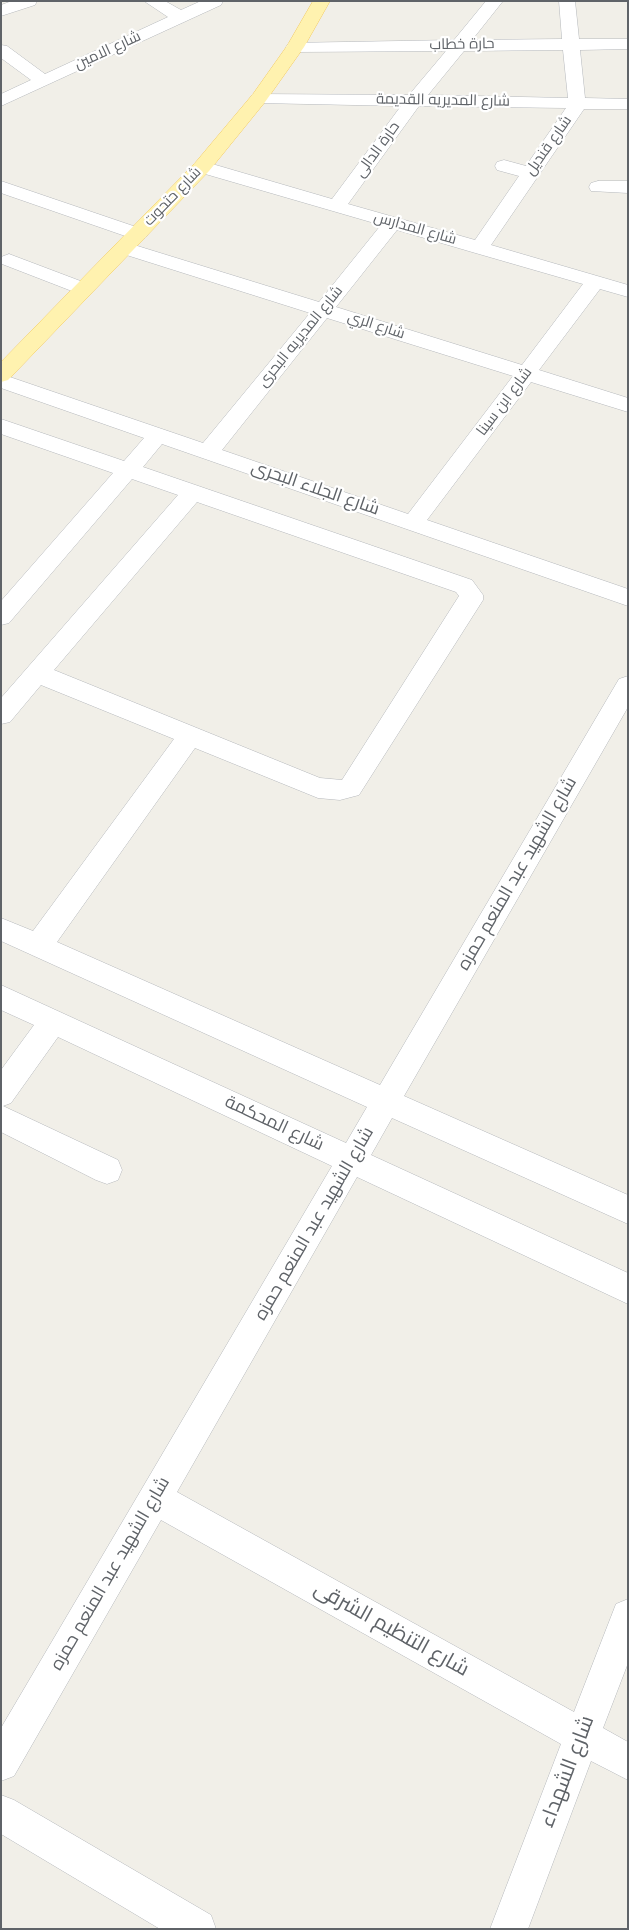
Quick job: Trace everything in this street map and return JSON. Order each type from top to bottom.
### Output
[{"type":"main road","name":"شارع حتحوت","points":[[1,375],[202,167],[259,98],[296,47],[322,1]]},
{"type":"street","points":[[1,11],[29,1]]},
{"type":"street","points":[[152,1],[181,17]]},
{"type":"street","name":"شارع الامين","points":[[1,101],[215,1]]},
{"type":"street","name":"حارة الدالى","points":[[337,206],[414,101],[460,46],[494,1]]},
{"type":"street","name":"شارع قنديل","points":[[479,248],[577,103],[567,1]]},
{"type":"street","name":"حارة خطاب","points":[[296,47],[628,44]]},
{"type":"street","points":[[1,50],[44,81]]},
{"type":"street","name":"شارع المديريه القديمة","points":[[259,98],[628,104]]},
{"type":"street","points":[[504,166],[531,172]]},
{"type":"street","name":"شارع المدارس","points":[[202,167],[628,291]]},
{"type":"street","points":[[598,187],[628,186]]},
{"type":"street","name":"شارع الري","points":[[1,187],[131,241],[324,309],[628,405]]},
{"type":"street","name":"شارع المديريه البحرى","points":[[209,451],[393,223]]},
{"type":"street","points":[[9,260],[84,289]]},
{"type":"street","name":"شارع ابن سينا","points":[[413,523],[596,281]]},
{"type":"street","name":"شارع الجلاء البحرى","points":[[1,381],[209,451],[628,598]]},
{"type":"street","points":[[1,426],[464,586],[471,595],[471,600],[350,788],[318,788],[37,673]]},
{"type":"street","points":[[1,617],[159,434]]},
{"type":"street","points":[[1,716],[193,492]]},
{"type":"street","name":"شارع الشهيد عبد المنعم حمزه","points":[[1,1763],[628,685]]},
{"type":"street","points":[[38,946],[190,736]]},
{"type":"street","points":[[1,929],[628,1210]]},
{"type":"street","name":"شارع المحكمة","points":[[1,997],[628,1289]]},
{"type":"street","points":[[1,1094],[53,1021]]},
{"type":"street","points":[[1,1118],[108,1170]]},
{"type":"street","name":"شارع التنظيم الشرقى","points":[[155,1498],[628,1762]]},
{"type":"street","name":"شارع الشهداء","points":[[509,1929],[628,1616]]},
{"type":"street","points":[[1,1813],[197,1929]]}]
